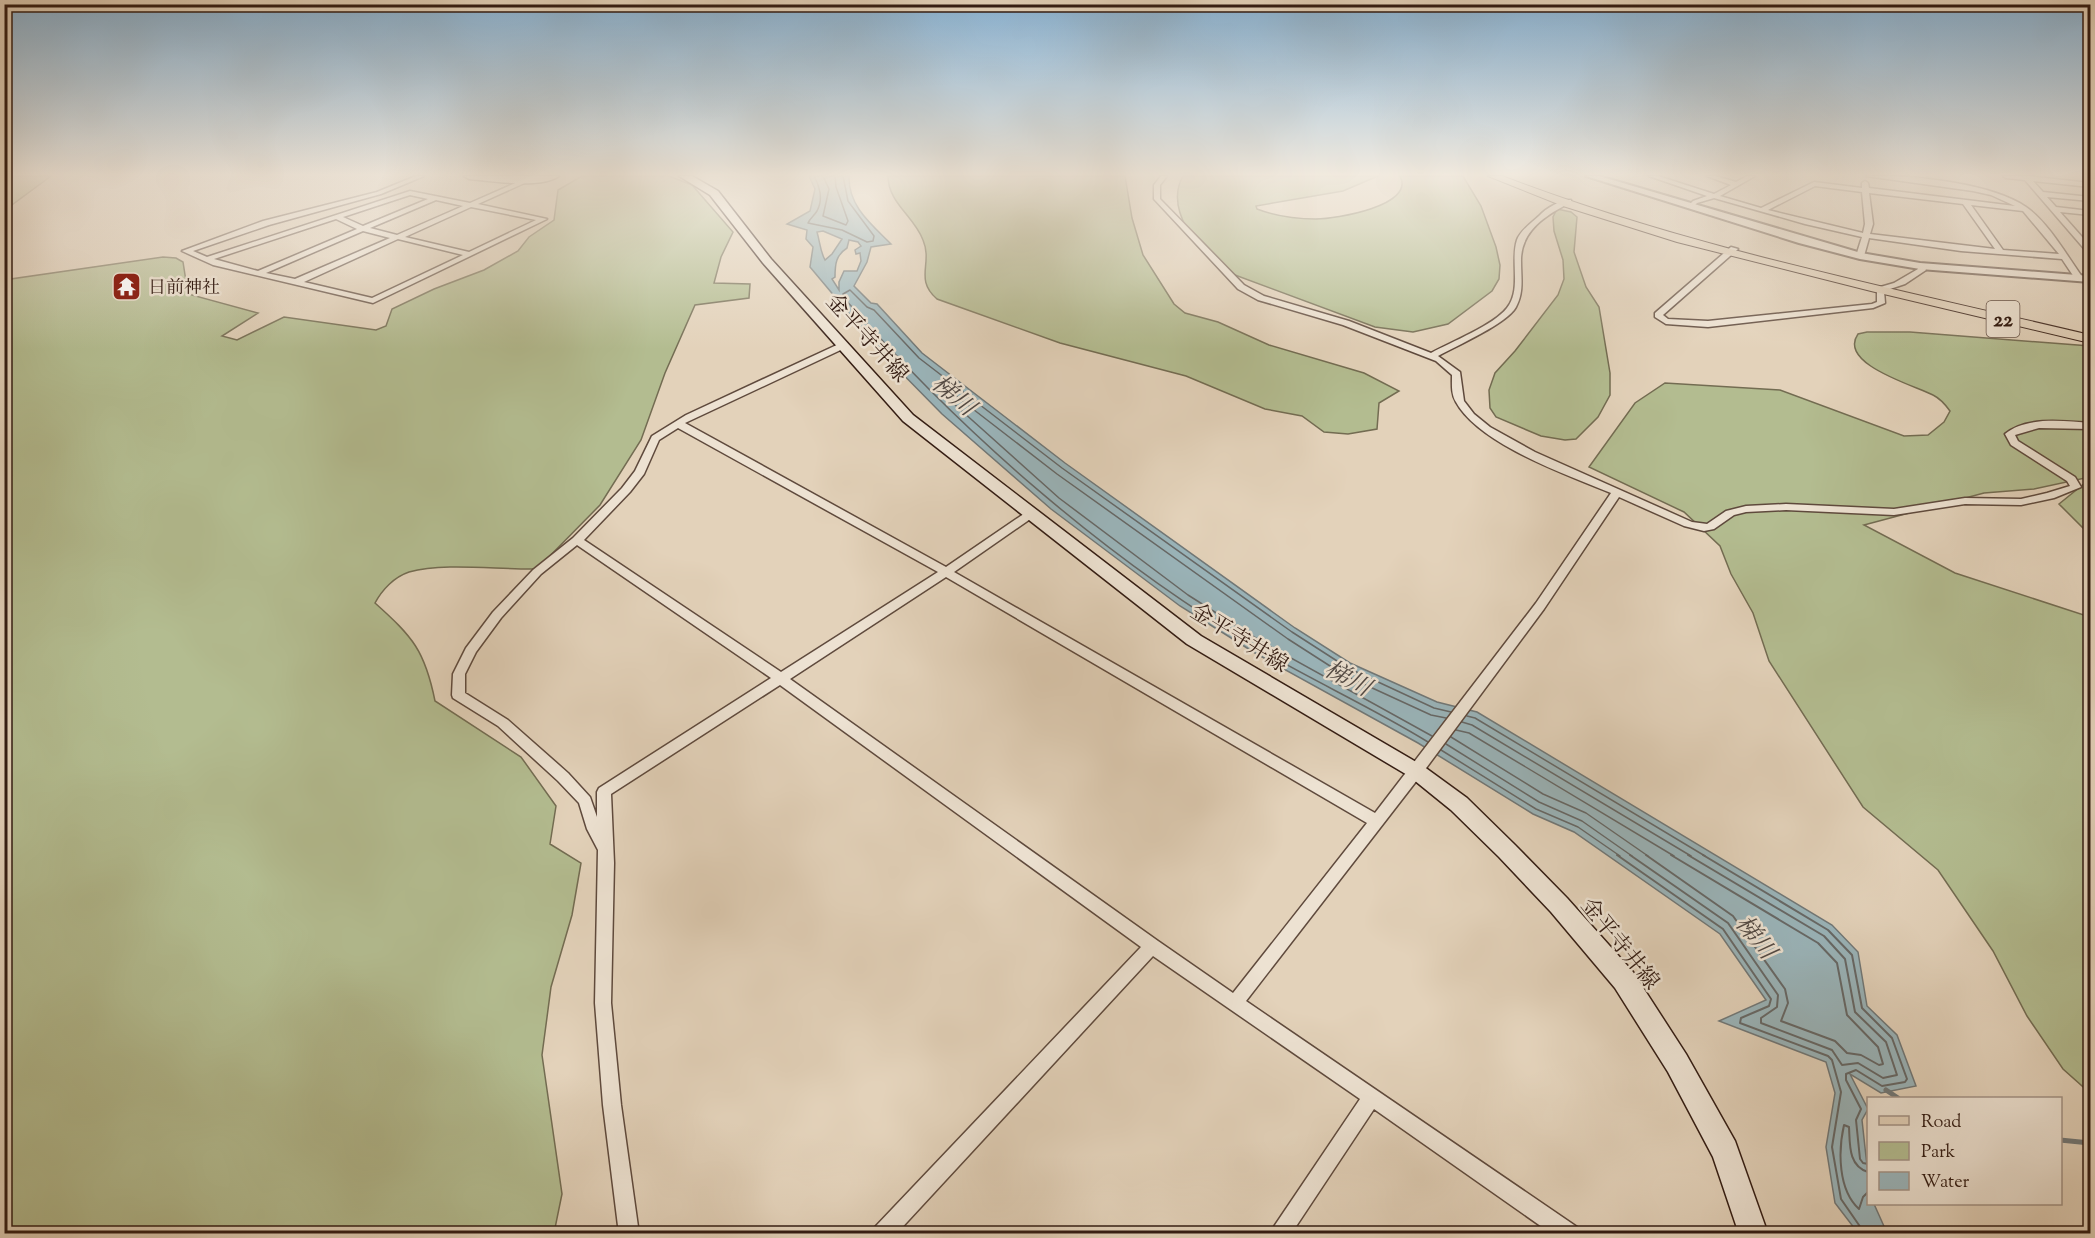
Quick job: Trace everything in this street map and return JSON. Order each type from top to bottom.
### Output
[{"type":"main road","name":"金平寺井線","points":[[746,234],[767,261],[908,418],[1194,640],[1422,763],[1459,804],[1559,905],[1624,981],[1677,1063],[1725,1151],[1754,1233]]},
{"type":"main road","name":"22","points":[[1660,234],[2091,337]]},
{"type":"main road","name":"22","points":[[1732,251],[1880,290],[2091,337]]},
{"type":"street","points":[[235,234],[186,251],[259,273],[373,301],[512,234]]},
{"type":"street","points":[[207,259],[285,234]]},
{"type":"street","points":[[259,273],[352,234]]},
{"type":"street","points":[[382,234],[470,254]]},
{"type":"street","points":[[296,282],[408,234]]},
{"type":"street","points":[[1189,234],[1240,287],[1261,298],[1346,322],[1439,359],[1457,374],[1459,401],[1473,419],[1506,442],[1688,524],[1704,528],[1710,527],[1730,513],[1746,509],[1786,507],[1886,512],[1965,501],[2021,502],[2076,487],[2071,480],[2014,443],[2010,434],[2024,428],[2041,426],[2091,426]]},
{"type":"street","points":[[1431,356],[1497,321],[1512,308],[1519,286],[1516,259],[1521,237],[1524,234]]},
{"type":"street","points":[[1783,234],[1860,256],[1920,266],[2085,278]]},
{"type":"street","points":[[1857,234],[1950,248],[2064,257]]},
{"type":"street","points":[[1988,234],[2001,252]]},
{"type":"street","points":[[2045,234],[2085,278]]},
{"type":"street","points":[[2077,234],[2091,250]]},
{"type":"street","points":[[1860,256],[1867,236]]},
{"type":"street","points":[[1732,251],[1658,315],[1666,321],[1692,324],[1873,306],[1881,303],[1880,290],[1894,288],[1922,270],[1920,266]]},
{"type":"street","points":[[604,850],[585,801],[503,723],[459,695],[459,674],[470,651],[497,615],[537,572],[578,540],[626,490],[640,472],[656,438],[679,424],[844,345]]},
{"type":"street","points":[[679,424],[945,572],[1376,821]]},
{"type":"street","points":[[1235,1003],[1422,763],[1540,606],[1617,492]]},
{"type":"street","points":[[629,1233],[612,1105],[603,1003],[604,792],[945,572],[1032,513]]},
{"type":"street","points":[[578,540],[780,678],[1152,946],[1570,1233]]},
{"type":"street","points":[[882,1233],[1152,946]]},
{"type":"street","points":[[1280,1233],[1372,1097]]},
{"type":"green space","points":[[534,234],[732,234],[721,257],[714,283],[750,284],[749,298],[695,305],[665,373],[641,440],[600,505],[537,569],[439,567],[423,569],[398,577],[381,593],[375,603],[416,646],[427,669],[435,701],[521,757],[556,806],[550,844],[581,863],[572,915],[551,987],[542,1055],[562,1194],[554,1233],[5,1233],[4,280],[163,257],[176,258],[183,262],[188,294],[258,313],[222,336],[237,340],[284,317],[376,330],[386,326],[392,309],[434,289],[484,270],[518,251]]},
{"type":"green space","points":[[920,234],[1137,234],[1143,255],[1174,304],[1185,313],[1218,322],[1269,345],[1364,373],[1399,391],[1379,403],[1377,429],[1348,434],[1324,432],[1302,416],[1265,409],[1186,376],[1060,343],[937,299],[930,292],[925,278],[926,249]]},
{"type":"green space","points":[[1190,234],[1491,234],[1500,265],[1499,279],[1492,291],[1448,324],[1413,332],[1375,327],[1227,272],[1216,264]]},
{"type":"green space","points":[[1555,234],[1576,234],[1574,252],[1586,287],[1599,307],[1610,373],[1610,395],[1598,417],[1576,439],[1565,440],[1541,436],[1496,417],[1490,408],[1489,390],[1495,373],[1558,295],[1564,279],[1563,260]]},
{"type":"green space","points":[[1910,332],[2090,346],[2090,477],[2034,489],[1984,493],[1864,525],[1955,573],[2090,617],[2090,1093],[2063,1069],[2027,1016],[1993,951],[1938,870],[1863,807],[1769,661],[1753,613],[1731,574],[1720,546],[1684,512],[1589,467],[1635,403],[1665,383],[1780,390],[1904,436],[1928,435],[1944,422],[1950,411],[1936,397],[1881,372],[1858,355],[1854,345],[1858,334]]},
{"type":"green space","points":[[2090,482],[2090,530],[2084,529],[2059,504],[2085,483]]},
{"type":"water","name":"梯川","points":[[807,234],[817,234],[825,260],[842,239],[830,234],[881,234],[891,244],[871,247],[867,262],[854,286],[871,303],[877,304],[922,353],[1065,463],[1295,628],[1350,663],[1437,702],[1477,712],[1832,925],[1858,952],[1867,1006],[1897,1035],[1916,1086],[1881,1093],[1850,1074],[1867,1107],[1862,1120],[1867,1166],[1867,1205],[1874,1205],[1887,1233],[1858,1233],[1835,1203],[1826,1147],[1835,1093],[1826,1062],[1719,1021],[1766,1000],[1720,934],[1574,832],[1533,814],[1418,743],[1255,653],[1180,606],[1051,509],[942,414],[882,353],[810,267],[813,247],[806,239]],"holes":[[[849,240],[858,242],[861,246],[855,250],[856,254],[860,253],[861,261],[857,271],[844,271],[839,282],[839,290],[832,279],[835,277],[837,260],[847,248]]]},
{"type":"waterway","points":[[1886,1090],[1896,1097]]},
{"type":"waterway","points":[[2062,1140],[2090,1143]]},
{"type":"place","name":"日前神社","points":[[127,287]]}]
